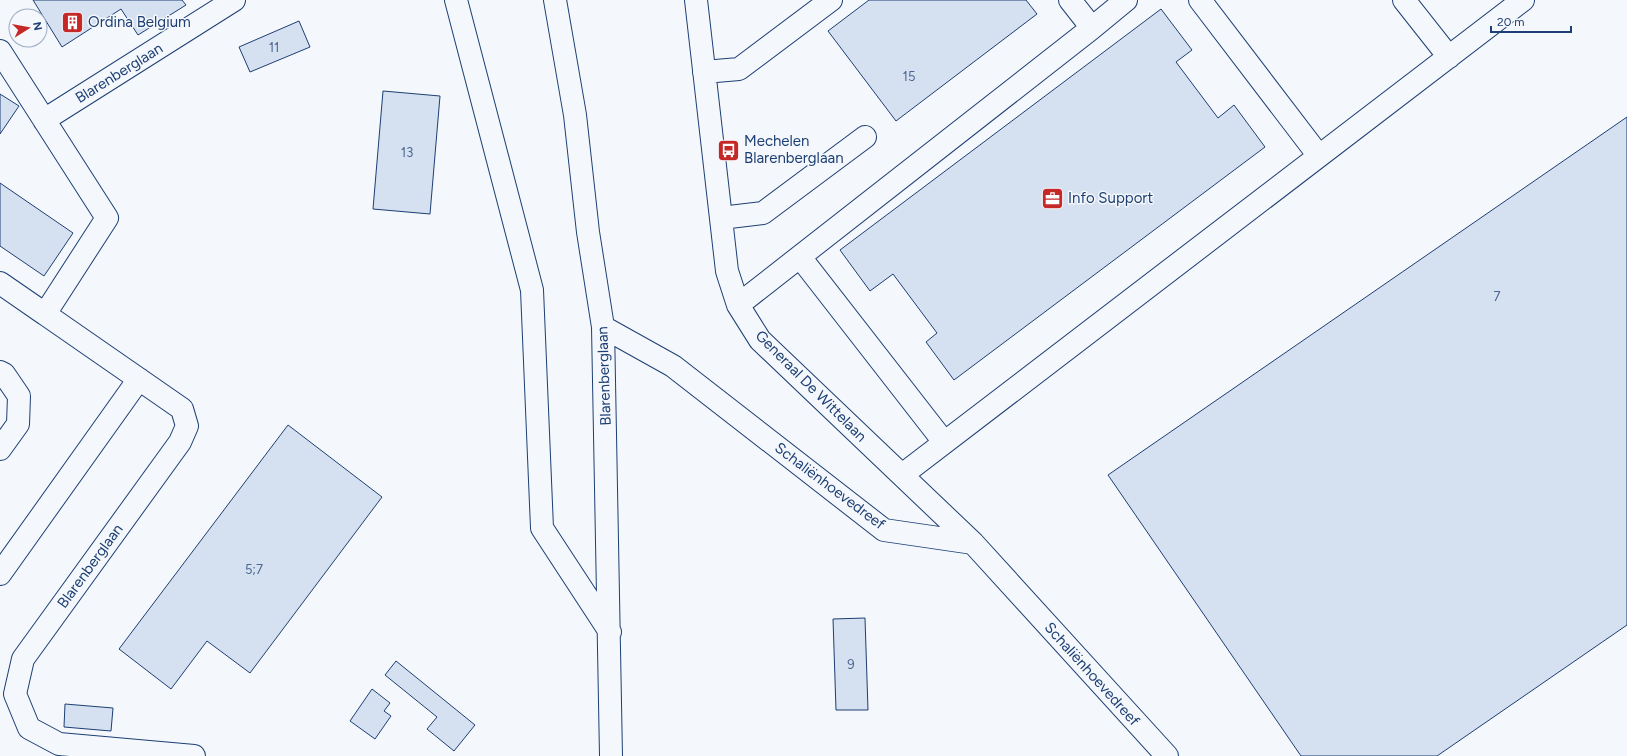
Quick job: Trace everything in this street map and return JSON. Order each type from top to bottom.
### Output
[{"type":"street","name":"Blarenberglaan","points":[[44,120],[234,0]]},
{"type":"street","points":[[456,0],[532,290],[542,528],[610,632]]},
{"type":"street","name":"Blarenberglaan","points":[[555,0],[575,115],[588,232],[603,327],[610,632],[611,756]]},
{"type":"street","name":"Generaal De Wittelaan","points":[[696,0],[727,271],[738,305],[760,340],[973,543]]},
{"type":"street","points":[[704,72],[739,68],[831,0]]},
{"type":"street","points":[[1070,0],[1092,28]]},
{"type":"street","points":[[738,305],[1126,0]]},
{"type":"street","points":[[1200,0],[1319,156]]},
{"type":"street","points":[[1404,0],[1449,57]]},
{"type":"street","points":[[902,475],[1523,0]]},
{"type":"street","points":[[0,51],[107,218],[45,314]]},
{"type":"street","points":[[721,218],[763,213],[865,137]]},
{"type":"street","points":[[800,257],[944,442]]},
{"type":"street","name":"Blarenberglaan","points":[[0,283],[182,409],[187,426],[180,442],[23,659],[16,694],[29,728],[59,744],[194,756]]},
{"type":"street","name":"Schaliënhoevedreef","points":[[603,327],[673,366],[884,530],[973,543],[1166,756]]},
{"type":"street","points":[[0,372],[4,374],[19,396],[18,424],[0,449]]},
{"type":"street","points":[[0,574],[139,379]]},
{"type":"building","name":"Ordina Belgium","points":[[33,0],[182,0],[186,5],[138,35],[121,9],[62,47],[48,24],[48,8],[38,8]]},
{"type":"building","points":[[869,0],[1026,0],[1037,14],[896,121],[828,31]]},
{"type":"building","name":"Info Support","points":[[1161,9],[1192,50],[1176,62],[1218,118],[1234,105],[1265,147],[954,380],[926,342],[937,333],[893,274],[870,291],[840,250]]},
{"type":"building","points":[[299,21],[310,47],[250,72],[239,47]]},
{"type":"building","points":[[383,91],[440,96],[430,214],[373,209]]},
{"type":"building","points":[[0,94],[19,106],[0,134]]},
{"type":"building","points":[[1627,117],[1627,625],[1437,756],[1301,756],[1108,475]]},
{"type":"building","points":[[0,183],[73,233],[44,276],[0,246]]},
{"type":"building","points":[[288,425],[382,497],[250,673],[207,641],[171,689],[119,649]]},
{"type":"building","points":[[865,618],[868,710],[836,710],[833,619]]},
{"type":"building","points":[[396,661],[475,725],[454,751],[427,729],[437,717],[385,675]]},
{"type":"building","points":[[372,689],[390,703],[384,711],[391,716],[375,739],[350,721]]},
{"type":"building","points":[[65,704],[113,708],[111,731],[64,727]]},
{"type":"place","name":"Ordina Belgium","points":[[73,22]]},
{"type":"place","name":"Mechelen Blarenberglaan","points":[[728,150]]},
{"type":"place","name":"Info Support","points":[[1053,198]]}]
